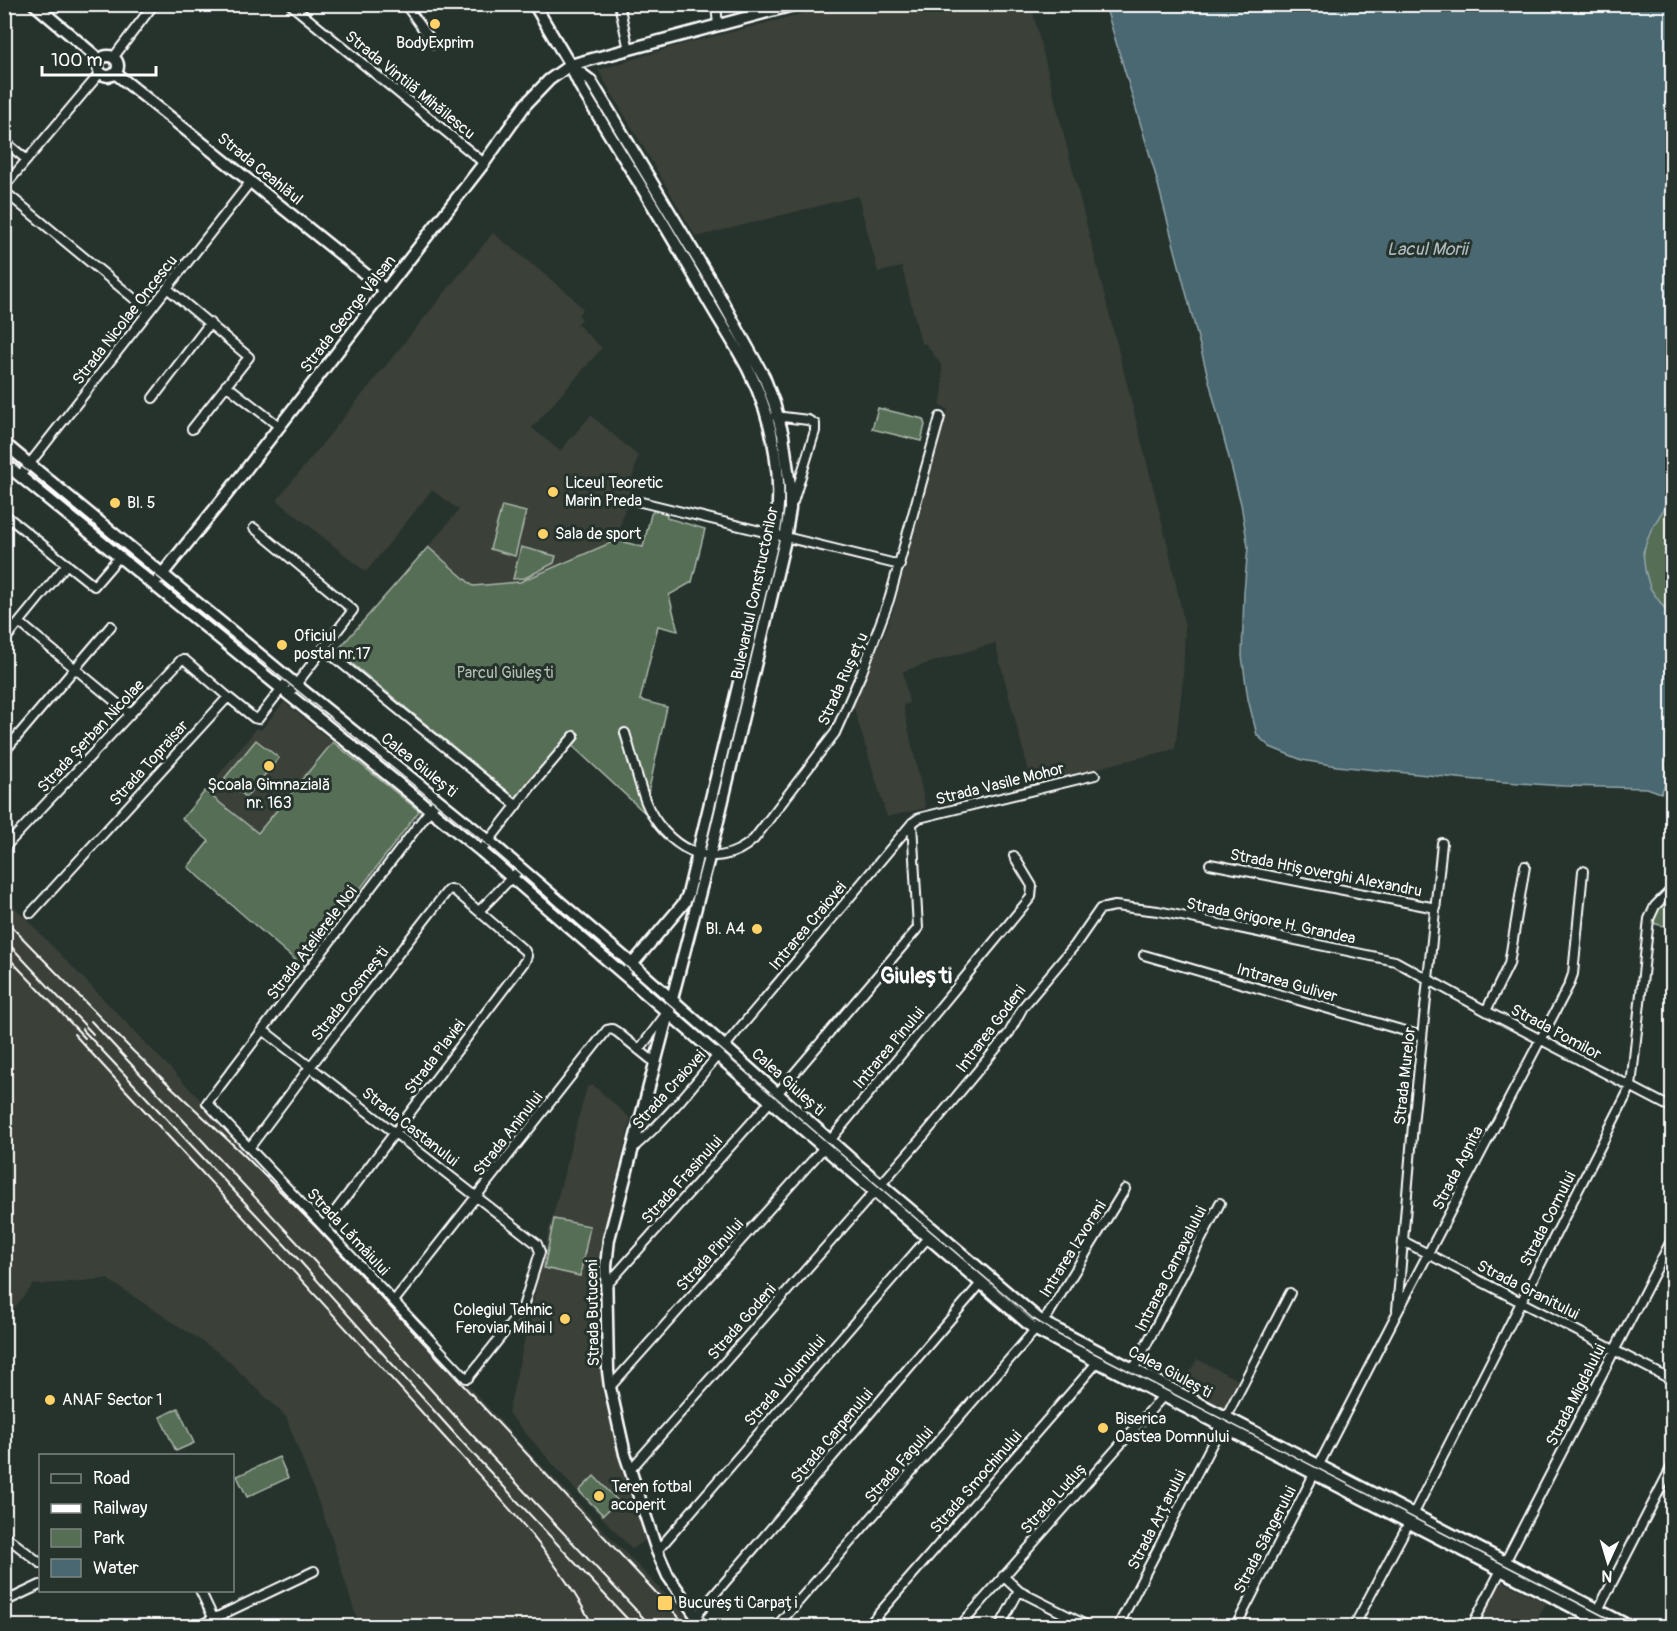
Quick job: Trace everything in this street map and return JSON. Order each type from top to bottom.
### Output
[{"type":"street","points":[[34,4],[100,60]]},
{"type":"street","points":[[113,58],[154,4]]},
{"type":"street","name":"Strada Vintilă Mihăilescu","points":[[290,4],[484,163]]},
{"type":"street","points":[[405,4],[434,44]]},
{"type":"street","name":"Bulevardul Constructorilor","points":[[534,4],[570,65],[591,81],[648,186],[757,364],[772,417],[787,457],[790,510],[781,536],[745,688],[710,857],[671,999]]},
{"type":"street","points":[[619,4],[629,50]]},
{"type":"street","points":[[716,4],[718,26]]},
{"type":"street","points":[[570,65],[797,4]]},
{"type":"street","points":[[106,56],[113,58],[118,64],[116,73],[110,75],[101,72],[100,60],[106,56]]},
{"type":"street","name":"Strada George Vâlsan","points":[[153,585],[280,427],[536,92],[557,73],[570,65]]},
{"type":"street","points":[[101,72],[4,189],[149,311]]},
{"type":"street","name":"Strada Ceahlăul","points":[[116,73],[385,290]]},
{"type":"street","points":[[4,141],[27,160]]},
{"type":"street","name":"Strada Nicolae Oncescu","points":[[20,476],[251,181]]},
{"type":"street","points":[[167,288],[249,357],[192,429]]},
{"type":"street","points":[[153,398],[210,323]]},
{"type":"street","points":[[226,385],[280,427]]},
{"type":"street","points":[[772,417],[808,420],[815,424],[815,431],[790,510]]},
{"type":"street","name":"Bulevardul Constructorilor","points":[[772,417],[781,536]]},
{"type":"street","name":"Strada Rușețu","points":[[710,857],[729,855],[754,839],[835,733],[874,645],[900,565],[940,417]]},
{"type":"street","name":"Calea Giulești","points":[[4,443],[521,868],[725,1047],[774,1097],[931,1234],[957,1264],[980,1284],[1038,1325],[1100,1359],[1610,1624],[1629,1626]]},
{"type":"street","name":"Calea Giulești","points":[[4,463],[481,851],[717,1057],[774,1097]]},
{"type":"street","points":[[637,501],[900,565]]},
{"type":"street","points":[[4,514],[94,586],[119,557]]},
{"type":"street","points":[[228,697],[258,719],[324,649],[353,610],[254,528]]},
{"type":"street","points":[[4,641],[67,564]]},
{"type":"street","points":[[20,623],[130,714]]},
{"type":"street","points":[[4,752],[111,626]]},
{"type":"street","points":[[324,649],[516,805]]},
{"type":"street","name":"Strada Șerban Nicolae","points":[[4,849],[181,660],[185,660],[228,697]]},
{"type":"street","name":"Bulevardul Constructorilor","points":[[624,975],[684,903],[745,688]]},
{"type":"street","name":"Strada Topraisar","points":[[31,913],[228,697]]},
{"type":"street","points":[[625,733],[645,801],[650,810],[673,840],[698,854],[710,857]]},
{"type":"street","points":[[481,851],[574,736]]},
{"type":"street","name":"Strada Vasile Mohor","points":[[912,823],[919,818],[1095,775]]},
{"type":"street","name":"Strada Atelierele Noi","points":[[207,1103],[438,800]]},
{"type":"street","name":"Intrarea Craiovei","points":[[725,1047],[912,823]]},
{"type":"street","name":"Strada Frasinului","points":[[606,1286],[774,1097],[918,928],[912,823]]},
{"type":"street","name":"Strada Murelor","points":[[1397,1313],[1442,843]]},
{"type":"street","name":"Intrarea Pinului","points":[[827,1144],[1031,897],[1032,886],[1014,856]]},
{"type":"street","name":"Strada Hrișoverghi Alexandru","points":[[1210,864],[1436,908]]},
{"type":"street","points":[[1486,1011],[1509,964],[1525,866]]},
{"type":"street","points":[[479,911],[521,868]]},
{"type":"street","name":"Strada Agnita","points":[[1316,1470],[1569,985],[1573,974],[1583,871]]},
{"type":"street","name":"Strada Cornului","points":[[1354,1626],[1631,1086],[1649,919],[1655,906],[1672,889]]},
{"type":"street","name":"Strada Cosmești","points":[[250,1147],[310,1066],[448,890],[454,890],[479,911]]},
{"type":"street","points":[[684,903],[696,906]]},
{"type":"street","name":"Strada Grigore H. Grandea","points":[[1104,908],[1115,906],[1158,911],[1389,959],[1403,964],[1428,979]]},
{"type":"street","name":"Intrarea Godeni","points":[[878,1188],[1010,1033],[1023,1006],[1075,945],[1097,911],[1104,908]]},
{"type":"street","name":"Strada Plaviei","points":[[324,1226],[527,958],[525,951],[479,911]]},
{"type":"street","name":"Intrarea Guliver","points":[[1144,955],[1422,1036]]},
{"type":"street","name":"Strada Pomilor","points":[[1428,979],[1672,1108]]},
{"type":"street","name":"Strada Butuceni","points":[[671,999],[609,1239],[606,1286],[610,1387],[630,1470],[657,1551],[668,1576],[696,1616]]},
{"type":"street","points":[[639,1050],[667,1013]]},
{"type":"street","name":"Strada Aninului","points":[[394,1301],[607,1030],[612,1029],[654,1062]]},
{"type":"street","name":"Strada Castanului","points":[[263,1030],[537,1244],[539,1248],[537,1261],[522,1310],[468,1378]]},
{"type":"street","name":"Strada Craiovei","points":[[632,1149],[653,1129],[725,1047]]},
{"type":"street","name":"Strada Lămâiului","points":[[207,1103],[468,1378]]},
{"type":"street","name":"Strada Pinului","points":[[610,1387],[827,1144]]},
{"type":"street","name":"Strada Godeni","points":[[630,1470],[878,1188]]},
{"type":"street","name":"Intrarea Izvorani","points":[[1038,1325],[1125,1189]]},
{"type":"street","name":"Intrarea Carnavalului","points":[[1131,1375],[1220,1203]]},
{"type":"street","name":"Calea Giulești","points":[[931,1234],[964,1255],[988,1275],[1038,1325]]},
{"type":"street","name":"Strada Volumului","points":[[657,1551],[931,1234]]},
{"type":"street","name":"Strada Migdalului","points":[[1472,1626],[1672,1239]]},
{"type":"street","name":"Strada Granitului","points":[[1403,1241],[1672,1380]]},
{"type":"street","points":[[957,1264],[964,1255]]},
{"type":"street","name":"Strada Carpenului","points":[[696,1616],[988,1275]]},
{"type":"street","name":"Strada Arțarului","points":[[1118,1626],[1290,1293]]},
{"type":"street","name":"Strada Fagului","points":[[777,1626],[1038,1325]]},
{"type":"street","name":"Strada Smochinului","points":[[868,1626],[1100,1359]]},
{"type":"street","name":"Strada Luduș","points":[[960,1626],[1166,1393]]},
{"type":"street","points":[[1595,1615],[1672,1466]]},
{"type":"street","name":"Strada Sângerului","points":[[1236,1626],[1316,1470]]},
{"type":"street","points":[[4,1535],[39,1562]]},
{"type":"street","points":[[198,1626],[215,1623],[314,1571]]},
{"type":"street","points":[[1003,1576],[1019,1591],[1088,1626]]},
{"type":"street","points":[[4,1602],[39,1585]]},
{"type":"street","points":[[1000,1626],[1019,1591]]},
{"type":"street","points":[[201,1592],[215,1623]]},
{"type":"street","points":[[696,1616],[704,1626]]},
{"type":"shaded area","points":[[836,5],[1031,5],[1168,546],[1185,627],[1183,679],[1175,749],[1032,784],[995,643],[903,671],[909,703],[903,705],[926,808],[887,817],[853,705],[895,604],[948,409],[940,406],[943,388],[942,366],[926,344],[921,343],[902,267],[878,272],[858,196],[696,237],[598,70],[672,47]]},
{"type":"shaded area","points":[[493,233],[570,295],[583,309],[578,314],[582,319],[577,324],[602,348],[532,428],[560,451],[591,415],[638,456],[617,540],[520,582],[473,586],[428,547],[459,510],[432,490],[366,572],[277,500]]},
{"type":"shaded area","name":"Şcoala Gimnazială nr. 163","points":[[284,702],[333,742],[258,833],[205,791],[257,728],[261,730]]},
{"type":"shaded area","points":[[5,897],[305,1208],[541,1465],[696,1626],[359,1626],[329,1530],[286,1417],[221,1354],[107,1279],[33,1285],[5,1319]]},
{"type":"shaded area","name":"Colegiul Tehnic Feroviar Mihai I","points":[[593,1085],[631,1119],[599,1249],[602,1390],[617,1453],[648,1539],[632,1549],[572,1486],[508,1413],[550,1227],[587,1087]]},
{"type":"shaded area","points":[[1197,1359],[1238,1380],[1222,1411],[1181,1388]]},
{"type":"shaded area","points":[[1500,1580],[1546,1603],[1534,1626],[1476,1626]]},
{"type":"green space","points":[[878,408],[923,419],[925,425],[921,441],[872,429]]},
{"type":"green space","points":[[1672,495],[1672,619],[1650,589],[1643,563],[1647,539]]},
{"type":"green space","points":[[502,506],[526,512],[515,556],[490,549]]},
{"type":"green space","name":"Parcul Giulești","points":[[656,508],[666,511],[667,518],[705,529],[692,582],[669,595],[678,631],[658,626],[640,700],[667,707],[644,812],[565,739],[517,799],[337,651],[428,547],[473,586],[520,582],[617,540],[643,547],[651,514]]},
{"type":"green space","points":[[521,547],[556,556],[554,563],[525,578],[513,579]]},
{"type":"green space","points":[[256,740],[279,758],[246,797],[224,779]]},
{"type":"green space","points":[[333,742],[419,811],[302,966],[188,867],[209,841],[182,819],[205,791],[258,833]]},
{"type":"green space","points":[[1672,889],[1672,928],[1656,924],[1649,919]]},
{"type":"green space","points":[[554,1219],[590,1226],[580,1276],[544,1268]]},
{"type":"green space","points":[[178,1408],[194,1443],[176,1451],[160,1417]]},
{"type":"green space","points":[[279,1457],[288,1478],[247,1497],[237,1476]]},
{"type":"green space","name":"Teren fotbal acoperit","points":[[594,1476],[618,1501],[603,1515],[579,1491]]},
{"type":"water","name":"Lacul Morii","points":[[1105,5],[1672,5],[1672,495],[1651,530],[1643,552],[1650,588],[1672,619],[1672,729],[1665,764],[1669,776],[1661,793],[1647,788],[1563,786],[1477,780],[1337,766],[1302,760],[1270,747],[1257,735],[1248,699],[1242,656],[1248,547],[1241,504],[1154,169]]},
{"type":"tram line","points":[[4,452],[486,844],[1032,1318],[1059,1335],[1623,1626]]},
{"type":"railway","points":[[4,919],[134,1052],[244,1155],[316,1227],[687,1626]]},
{"type":"railway","points":[[4,939],[93,1034]]},
{"type":"railway","points":[[4,953],[85,1038]]},
{"type":"railway","points":[[91,1021],[651,1626]]},
{"type":"railway","points":[[82,1029],[298,1259],[463,1443],[634,1626]]},
{"type":"railway","points":[[74,1034],[517,1517],[558,1569],[593,1626]]},
{"type":"place","name":"BodyExprim","points":[[435,24]]},
{"type":"place","name":"Liceul Teoretic Marin Preda","points":[[553,492]]},
{"type":"place","name":"Bl. 5","points":[[115,503]]},
{"type":"place","name":"Sala de sport","points":[[543,534]]},
{"type":"place","name":"Oficiul postal nr.17","points":[[282,645]]},
{"type":"place","name":"Şcoala Gimnazială nr. 163","points":[[269,766]]},
{"type":"place","name":"Bl. A4","points":[[757,929]]},
{"type":"place","name":"Colegiul Tehnic Feroviar Mihai I","points":[[565,1319]]},
{"type":"place","name":"ANAF Sector 1","points":[[50,1400]]},
{"type":"place","name":"Biserica Oastea Domnului","points":[[1103,1428]]},
{"type":"place","name":"Teren fotbal acoperit","points":[[599,1496]]},
{"type":"place","name":"București Carpați","points":[[665,1603]]},
{"type":"district","name":"Giulești","points":[[916,976]]}]
